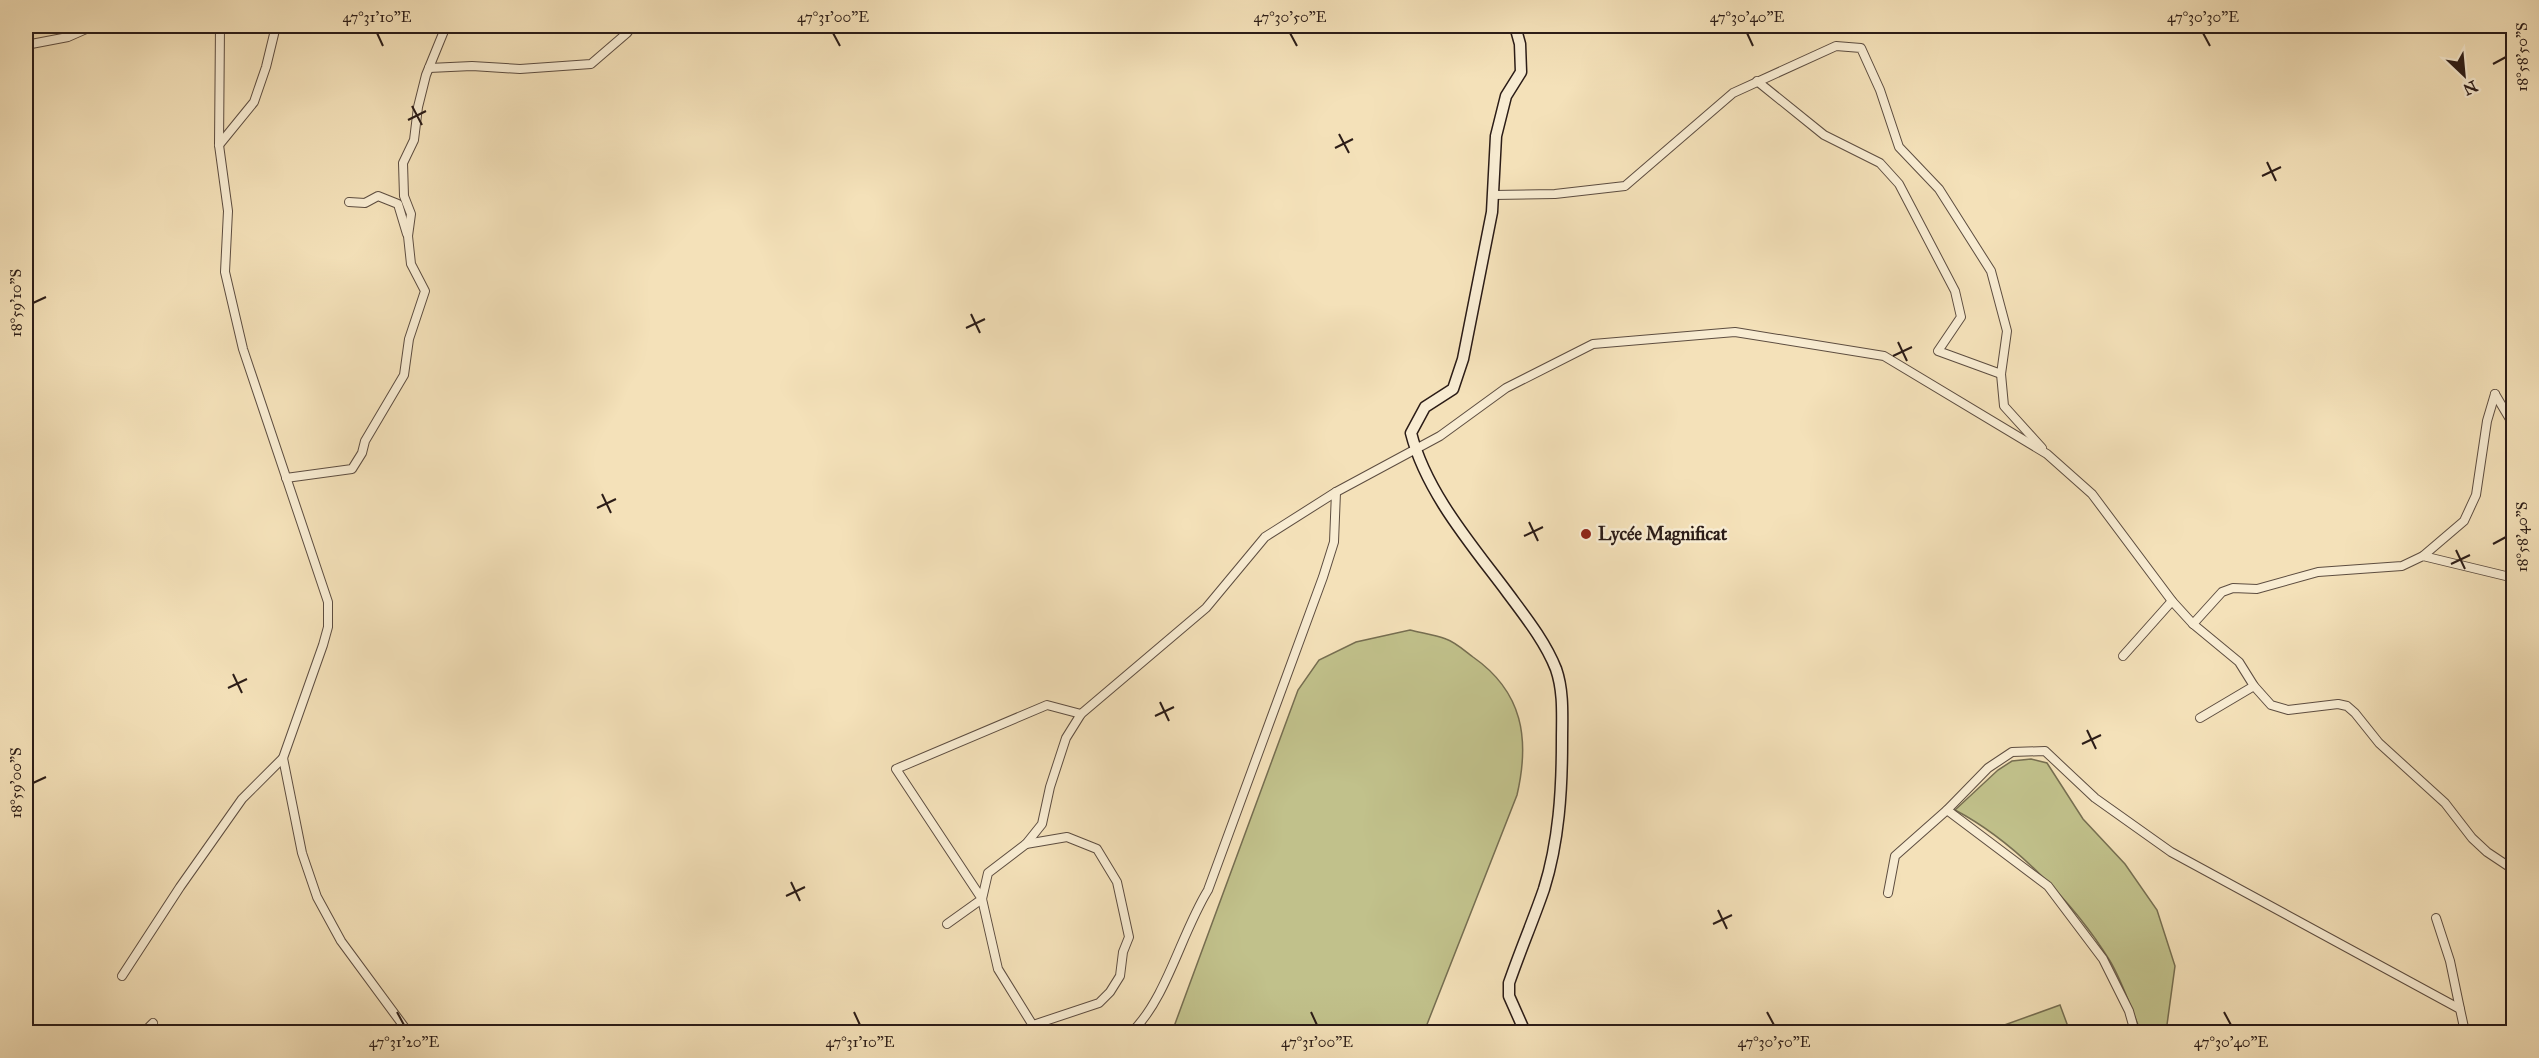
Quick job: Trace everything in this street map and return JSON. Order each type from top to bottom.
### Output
[{"type":"street","points":[[26,45],[69,37],[93,26]]},
{"type":"street","points":[[122,976],[180,887],[242,799],[283,758],[328,627],[328,602],[243,349],[225,272],[228,211],[219,145],[220,26]]},
{"type":"street","points":[[219,145],[254,102],[276,26]]},
{"type":"street","points":[[408,236],[411,214],[405,196],[403,164],[414,140],[418,107],[429,68],[446,26]]},
{"type":"street","points":[[429,68],[472,66],[520,69],[591,64],[632,26]]},
{"type":"street","points":[[1515,26],[1520,44],[1521,72],[1506,96],[1496,136],[1493,195],[1488,232],[1463,359],[1453,388],[1425,407],[1412,433],[1415,448],[1436,491],[1467,539],[1530,623],[1556,668],[1562,696],[1562,790],[1556,838],[1544,887],[1509,983],[1509,996],[1525,1032]]},
{"type":"street","points":[[1493,195],[1555,194],[1625,186],[1733,93],[1836,46],[1861,48],[1880,90],[1899,147],[1939,189],[1991,271],[2007,331],[2001,374],[2004,406],[2047,454],[2092,494],[2172,601],[2193,624],[2239,662],[2254,686],[2271,705],[2288,710],[2338,704],[2347,706],[2379,743],[2445,802],[2479,845],[2514,870]]},
{"type":"street","points":[[1757,81],[1824,135],[1880,163],[1899,184],[1955,291],[1961,317],[1938,351],[2001,374]]},
{"type":"street","points":[[286,478],[352,469],[362,453],[365,441],[404,375],[409,339],[424,291],[411,264],[408,236],[398,204],[378,196],[365,203],[349,202]]},
{"type":"street","points":[[947,924],[982,899],[988,873],[1026,844],[1042,824],[1050,787],[1066,738],[1081,714],[1206,608],[1265,537],[1336,492],[1440,436],[1506,388],[1593,344],[1735,332],[1884,356],[2047,454]]},
{"type":"street","points":[[2193,624],[2222,592],[2233,588],[2257,589],[2318,572],[2402,566],[2423,556],[2464,521],[2476,495],[2487,421],[2495,394],[2514,426]]},
{"type":"street","points":[[1132,1032],[1142,1022],[1155,1001],[1194,913],[1208,890],[1323,577],[1334,542],[1336,492]]},
{"type":"street","points":[[2423,556],[2514,578]]},
{"type":"street","points":[[2123,656],[2172,601]]},
{"type":"street","points":[[2200,718],[2254,686]]},
{"type":"street","points":[[1026,844],[1067,837],[1097,849],[1117,882],[1129,937],[1123,952],[1120,976],[1100,1003],[1035,1029],[998,969],[982,899],[896,769],[1047,705],[1081,714]]},
{"type":"street","points":[[1888,893],[1895,856],[1947,810],[1988,768],[2012,752],[2045,751],[2095,798],[2171,852],[2460,1009]]},
{"type":"street","points":[[283,758],[302,853],[317,897],[341,941],[408,1032]]},
{"type":"street","points":[[1947,810],[2048,886],[2103,959],[2129,1011],[2135,1032]]},
{"type":"street","points":[[2436,918],[2450,961],[2464,1032]]},
{"type":"street","points":[[144,1032],[153,1023]]},
{"type":"green space","points":[[1410,630],[1449,640],[1490,671],[1503,685],[1519,718],[1523,755],[1517,795],[1424,1032],[1172,1032],[1298,690],[1319,660],[1356,642]]},
{"type":"green space","points":[[2031,759],[2047,763],[2083,819],[2125,864],[2157,910],[2175,966],[2166,1032],[2141,1032],[2115,969],[2096,939],[2061,896],[2021,856],[1977,823],[1955,810],[1998,770],[2012,761]]},
{"type":"green space","points":[[2060,1005],[2070,1032],[1985,1032]]},
{"type":"place","name":"Lycée Magnificat","points":[[1586,534]]}]
